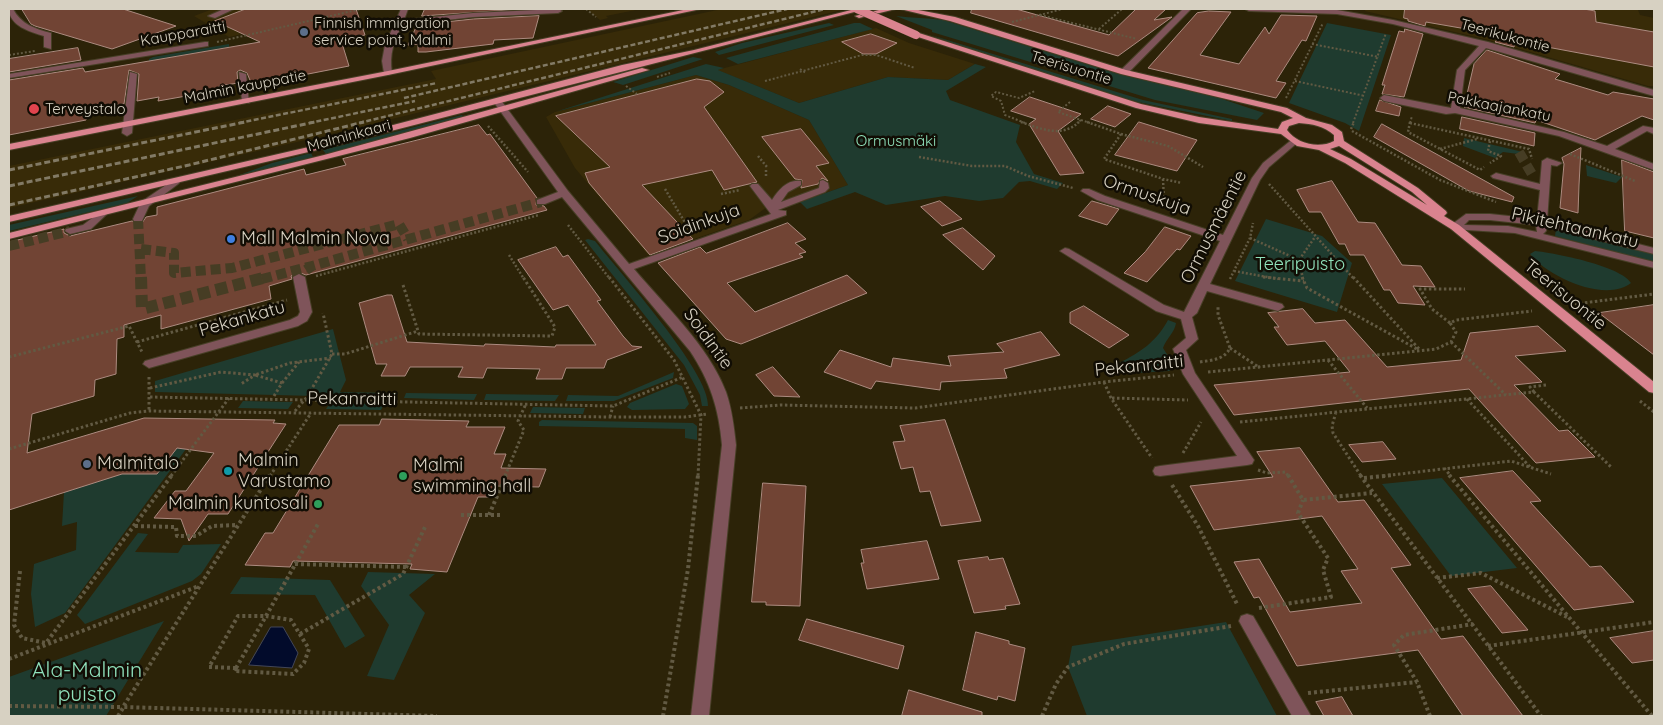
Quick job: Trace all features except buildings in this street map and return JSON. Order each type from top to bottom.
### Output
[{"type":"main road","name":"Malmin kauppatie","points":[[591,31],[641,15],[669,9]]},
{"type":"main road","name":"Malmin kauppatie","points":[[9,147],[128,124],[245,98],[485,53],[697,9]]},
{"type":"main road","name":"Teerisuontie","points":[[857,9],[916,35],[1148,108],[1199,120],[1283,132]]},
{"type":"main road","name":"Malminkaari","points":[[9,219],[175,182],[862,9]]},
{"type":"main road","name":"Malminkaari","points":[[812,23],[844,19],[892,9]]},
{"type":"main road","name":"Teerisuontie","points":[[904,9],[952,19],[1124,72],[1284,110],[1304,121],[1332,129],[1338,134],[1339,142],[1415,190],[1437,207],[1455,227]]},
{"type":"main road","name":"Teerisuontie","points":[[930,9],[952,19]]},
{"type":"main road","name":"Malminkaari","points":[[9,236],[145,204],[504,110],[653,68],[694,52]]},
{"type":"main road","name":"Teerisuontie","points":[[1251,103],[1289,122]]},
{"type":"main road","points":[[1304,121],[1289,122],[1282,128],[1283,132],[1294,141],[1320,147],[1334,145],[1339,142]]},
{"type":"main road","name":"Malmin kauppatie","points":[[9,139],[128,124]]},
{"type":"main road","name":"Teerisuontie","points":[[1320,147],[1348,161],[1455,227],[1654,389]]},
{"type":"street","points":[[212,16],[230,9]]},
{"type":"street","points":[[388,70],[385,57],[386,48],[404,9]]},
{"type":"street","points":[[1124,72],[1187,9]]},
{"type":"street","name":"Teerikukontie","points":[[1249,9],[1347,11],[1485,44],[1654,93]]},
{"type":"street","points":[[417,22],[473,15],[558,11]]},
{"type":"street","points":[[11,12],[28,29],[48,34],[48,47]]},
{"type":"street","points":[[399,23],[464,22],[475,18],[535,16]]},
{"type":"street","name":"Kaupparaitti","points":[[9,76],[205,44]]},
{"type":"street","points":[[1455,110],[1461,70],[1485,44]]},
{"type":"street","points":[[128,124],[133,74]]},
{"type":"street","points":[[242,74],[245,98]]},
{"type":"street","name":"Pakkaajankatu","points":[[1384,98],[1446,111],[1455,110],[1561,134],[1654,166]]},
{"type":"street","name":"Soidintie","points":[[497,101],[564,193],[710,370],[722,394],[726,410],[729,445],[700,716]]},
{"type":"street","points":[[1608,149],[1646,128],[1654,131]]},
{"type":"street","name":"Ormusmäentie","points":[[1186,316],[1191,312],[1255,180],[1266,165],[1294,141]]},
{"type":"street","points":[[1540,236],[1547,161],[1557,163]]},
{"type":"street","points":[[1496,176],[1544,188]]},
{"type":"street","points":[[1533,176],[1544,188]]},
{"type":"street","points":[[138,219],[145,204],[175,182]]},
{"type":"street","points":[[776,213],[776,200],[788,187],[798,183]]},
{"type":"street","name":"Soidinkuja","points":[[627,268],[776,213],[822,190],[823,183]]},
{"type":"street","points":[[755,186],[776,213]]},
{"type":"street","name":"Ormuskuja","points":[[1086,191],[1101,198],[1226,239]]},
{"type":"street","points":[[541,202],[564,193]]},
{"type":"street","points":[[70,232],[87,227],[103,214]]},
{"type":"street","name":"Pikitehtaankatu","points":[[1455,227],[1466,217],[1479,216],[1542,223],[1654,251]]},
{"type":"street","name":"Pikitehtaankatu","points":[[1455,227],[1477,230],[1504,228],[1654,265]]},
{"type":"street","points":[[1065,251],[1160,308],[1176,315],[1186,316],[1192,339],[1179,349],[1187,368],[1208,403],[1247,460],[1167,471]]},
{"type":"street","name":"Pekankatu","points":[[149,364],[290,325],[306,315],[299,277]]},
{"type":"street","points":[[1204,286],[1278,307]]},
{"type":"street","points":[[1244,616],[1302,716]]},
{"type":"path","points":[[337,14],[345,9]]},
{"type":"path","name":"Kaupparaitti","points":[[205,44],[360,9]]},
{"type":"path","points":[[1008,24],[1063,9]]},
{"type":"path","points":[[1099,30],[1122,9]]},
{"type":"path","points":[[1284,103],[1329,11]]},
{"type":"path","points":[[1040,15],[1140,40]]},
{"type":"path","points":[[1351,130],[1389,26]]},
{"type":"path","points":[[1312,44],[1378,57]]},
{"type":"path","points":[[9,55],[38,51]]},
{"type":"path","points":[[765,81],[862,54],[915,68]]},
{"type":"path","points":[[800,69],[806,73]]},
{"type":"path","points":[[653,78],[670,72]]},
{"type":"path","points":[[1295,81],[1364,96],[1384,98]]},
{"type":"path","points":[[618,89],[636,84]]},
{"type":"path","points":[[632,91],[637,94]]},
{"type":"path","points":[[1035,91],[1020,98],[996,92],[991,96],[1001,101],[1005,115],[1026,124],[1068,131],[1081,120]]},
{"type":"path","points":[[1070,102],[1058,112],[1121,134],[1168,146],[1203,166]]},
{"type":"path","points":[[1413,110],[1408,132],[1480,170],[1501,156],[1488,151],[1490,140]]},
{"type":"path","points":[[481,127],[512,120]]},
{"type":"path","points":[[1410,123],[1529,149],[1532,159]]},
{"type":"path","points":[[488,125],[551,199],[576,237],[674,360],[701,415],[701,448],[688,568],[663,716]]},
{"type":"path","points":[[1343,126],[1450,186],[1474,196]]},
{"type":"path","points":[[1121,134],[1104,159],[1163,179],[1182,183]]},
{"type":"path","points":[[1561,134],[1567,152],[1572,156],[1635,181]]},
{"type":"path","points":[[1439,149],[1479,138]]},
{"type":"path","points":[[758,156],[767,167]]},
{"type":"path","points":[[918,157],[972,166],[1004,166],[1028,176],[1086,191]]},
{"type":"path","points":[[1266,188],[1274,176]]},
{"type":"path","points":[[1163,179],[1162,196],[1164,201],[1171,204]]},
{"type":"path","points":[[1269,184],[1315,237],[1420,350]]},
{"type":"path","points":[[665,189],[692,233],[683,236]]},
{"type":"path","points":[[721,194],[736,190]]},
{"type":"path","points":[[137,342],[317,292],[314,277],[540,215]]},
{"type":"path","points":[[1187,368],[1224,356],[1230,348],[1231,342],[1227,331],[1218,318],[1217,311],[1224,291],[1250,238],[1253,219]]},
{"type":"path","points":[[1315,237],[1299,260],[1307,288],[1318,296],[1420,350]]},
{"type":"path","points":[[1250,238],[1299,260]]},
{"type":"path","points":[[403,285],[419,334],[552,336],[555,328],[509,256]]},
{"type":"path","points":[[1234,271],[1258,277],[1304,281]]},
{"type":"path","points":[[1464,289],[1420,289],[1432,309],[1450,323],[1456,332],[1451,342],[1506,395]]},
{"type":"path","points":[[1574,304],[1654,294]]},
{"type":"path","points":[[295,412],[303,399],[307,397],[331,356],[322,310]]},
{"type":"path","points":[[1450,323],[1456,320],[1531,311]]},
{"type":"path","points":[[9,357],[128,326],[149,364],[149,411]]},
{"type":"path","points":[[241,384],[255,375],[299,362],[345,354],[418,331]]},
{"type":"path","name":"Pekanraitti","points":[[726,410],[780,405],[915,408],[1104,382],[1187,368],[1261,368],[1436,348],[1451,342]]},
{"type":"path","points":[[1230,348],[1261,368]]},
{"type":"path","points":[[1328,360],[1368,409]]},
{"type":"path","points":[[274,396],[299,362]]},
{"type":"path","points":[[150,388],[221,372],[255,375],[282,384]]},
{"type":"path","points":[[150,397],[613,406],[683,377]]},
{"type":"path","points":[[1104,382],[1111,398],[1167,471],[1168,480],[1198,526],[1244,616]]},
{"type":"path","points":[[1546,385],[1530,387],[1612,468]]},
{"type":"path","points":[[1222,424],[1534,392]]},
{"type":"path","points":[[46,643],[229,398]]},
{"type":"path","points":[[1111,398],[1208,403],[1167,471]]},
{"type":"path","points":[[1468,399],[1531,468]]},
{"type":"path","points":[[489,515],[524,430],[518,421],[526,404]]},
{"type":"path","points":[[610,417],[613,406]]},
{"type":"path","name":"Pekanraitti","points":[[9,449],[130,413],[149,411],[610,417],[701,415]]},
{"type":"path","points":[[1336,412],[1332,429],[1335,438],[1364,478],[1372,493],[1473,624],[1540,716]]},
{"type":"path","points":[[118,716],[237,525],[311,413]]},
{"type":"path","points":[[1364,478],[1511,461],[1551,474]]},
{"type":"path","points":[[1444,468],[1652,716]]},
{"type":"path","points":[[1274,473],[1286,472],[1303,500]]},
{"type":"path","points":[[1303,500],[1372,493]]},
{"type":"path","points":[[1042,716],[1056,684],[1068,667],[1124,644],[1229,626],[1244,616],[1331,597],[1323,570],[1328,558],[1298,513],[1303,500]]},
{"type":"path","points":[[461,515],[502,515]]},
{"type":"path","points":[[236,668],[209,667],[238,616],[266,617],[286,617],[291,620],[309,649],[308,657],[302,667],[293,674],[234,671],[236,668],[266,617],[318,524]]},
{"type":"path","points":[[134,526],[176,528],[177,536],[196,536],[212,526],[237,525]]},
{"type":"path","points":[[300,634],[403,574],[425,527]]},
{"type":"path","points":[[295,564],[407,567]]},
{"type":"path","points":[[20,571],[14,625],[22,638],[46,643]]},
{"type":"path","points":[[1437,578],[1481,573],[1570,618]]},
{"type":"path","points":[[9,659],[46,643],[199,586]]},
{"type":"path","points":[[1488,646],[1583,634],[1654,622]]},
{"type":"path","points":[[1430,716],[1417,682],[1394,645],[1404,636],[1473,624]]},
{"type":"path","points":[[1290,695],[1417,682]]},
{"type":"path","points":[[9,706],[124,707],[437,716]]},
{"type":"shaded area","points":[[213,9],[348,9],[229,37],[194,16]]},
{"type":"shaded area","points":[[587,9],[641,9],[606,16],[608,18],[600,20]]},
{"type":"shaded area","points":[[722,9],[846,9],[297,142],[9,208],[9,166],[436,79],[431,71]]},
{"type":"shaded area","points":[[1366,9],[1638,10],[1640,15],[1654,18],[1654,86],[1648,86],[1489,40],[1365,11]]},
{"type":"shaded area","points":[[876,28],[909,43],[975,64],[948,80],[888,77],[799,103],[717,70]]},
{"type":"shaded area","points":[[696,75],[729,85],[809,120],[848,185],[789,206],[777,204],[767,207],[749,220],[648,255],[575,168],[546,117],[555,112]]},
{"type":"green space","points":[[896,16],[943,20],[1118,74],[1219,98],[1264,113],[1257,120],[1155,100],[932,32],[932,30]]},
{"type":"green space","points":[[829,23],[834,25],[719,55],[715,52],[742,43]]},
{"type":"green space","points":[[854,23],[860,23],[873,29],[738,64],[726,58]]},
{"type":"green space","points":[[1327,23],[1391,35],[1359,131],[1345,123],[1289,103]]},
{"type":"green space","points":[[931,35],[1143,100],[1232,119],[1232,121],[1138,102],[965,48]]},
{"type":"green space","points":[[229,44],[229,47],[160,59],[159,63],[149,64],[149,59],[153,57]]},
{"type":"green space","points":[[693,57],[703,59],[623,85],[613,82]]},
{"type":"green space","name":"Ormusmäki","points":[[706,64],[724,68],[718,70],[799,103],[888,77],[948,80],[975,64],[986,67],[946,91],[950,100],[1020,125],[1016,142],[1034,174],[1063,183],[1057,189],[1030,181],[1019,182],[1003,198],[979,201],[945,196],[886,205],[855,192],[807,209],[800,202],[848,185],[809,120],[729,85],[696,75],[555,112]]},
{"type":"green space","points":[[462,115],[466,119],[326,154],[323,150]]},
{"type":"green space","points":[[1464,138],[1523,152],[1526,155],[1503,152],[1495,158],[1463,146]]},
{"type":"green space","points":[[311,153],[313,157],[234,177],[272,163]]},
{"type":"green space","points":[[1586,165],[1622,177],[1616,183],[1587,176]]},
{"type":"green space","points":[[138,196],[127,203],[9,231],[9,225]]},
{"type":"green space","name":"Teeripuisto","points":[[1266,219],[1322,236],[1352,263],[1337,312],[1235,281]]},
{"type":"green space","points":[[1556,229],[1654,254],[1654,262],[1555,236]]},
{"type":"green space","points":[[585,240],[595,241],[679,347],[695,370],[705,390],[708,406],[702,406],[700,395],[684,365]]},
{"type":"green space","points":[[1535,251],[1557,254],[1602,266],[1615,271],[1631,283],[1620,288],[1607,290],[1592,289],[1578,285],[1563,279],[1538,263],[1530,254]]},
{"type":"green space","points":[[1168,320],[1176,323],[1163,348],[1172,362],[1173,368],[1169,371],[1137,373],[1119,363],[1147,346]]},
{"type":"green space","points":[[333,329],[346,380],[340,392],[398,393],[395,398],[155,392],[155,381]]},
{"type":"green space","points":[[674,372],[673,378],[614,401],[566,401],[568,395],[618,396]]},
{"type":"green space","points":[[676,384],[682,386],[689,404],[685,409],[632,410],[627,407],[630,403]]},
{"type":"green space","points":[[406,393],[477,394],[474,400],[404,398]]},
{"type":"green space","points":[[486,394],[559,395],[555,401],[484,400]]},
{"type":"green space","points":[[243,401],[293,402],[288,409],[238,408]]},
{"type":"green space","points":[[330,403],[384,404],[381,410],[326,409]]},
{"type":"green space","points":[[533,407],[585,408],[583,414],[530,413]]},
{"type":"green space","points":[[542,420],[693,423],[697,426],[697,440],[685,438],[685,429],[539,426],[539,422]]},
{"type":"green space","points":[[177,448],[186,449],[65,613],[35,627],[31,594],[34,564],[76,550],[77,522],[62,526],[64,492],[134,470],[141,474],[156,474]]},
{"type":"green space","points":[[1442,478],[1517,568],[1451,576],[1382,484]]},
{"type":"green space","points":[[138,533],[148,534],[135,552],[178,553],[183,545],[221,544],[201,574],[192,581],[85,624],[77,615]]},
{"type":"green space","points":[[368,572],[435,574],[409,595],[425,613],[394,680],[367,676],[389,625],[361,586]]},
{"type":"green space","points":[[241,577],[330,580],[365,636],[345,648],[315,595],[230,594]]},
{"type":"green space","name":"Ala-Malmin puisto","points":[[164,621],[106,716],[9,716],[9,677]]},
{"type":"green space","points":[[1226,622],[1277,716],[1087,716],[1068,667],[1072,646]]},
{"type":"water","points":[[271,627],[283,627],[298,653],[292,668],[249,665]]},
{"type":"tunnel","points":[[1519,152],[1533,176]]},
{"type":"tunnel","points":[[312,266],[541,202]]},
{"type":"tunnel","points":[[138,219],[141,279]]},
{"type":"tunnel","points":[[141,249],[174,253],[174,273],[232,268],[399,224],[408,239]]},
{"type":"tunnel","points":[[9,246],[70,231]]},
{"type":"tunnel","points":[[262,279],[312,266]]},
{"type":"tunnel","points":[[306,270],[312,266]]},
{"type":"tunnel","points":[[141,277],[142,309],[267,277]]},
{"type":"railway","points":[[404,98],[787,9]]},
{"type":"railway","points":[[359,123],[825,9]]},
{"type":"railway","points":[[239,123],[437,83]]},
{"type":"railway","points":[[309,123],[415,101]]},
{"type":"railway","points":[[9,170],[245,122]]},
{"type":"railway","points":[[9,186],[315,122]]},
{"type":"railway","points":[[9,205],[189,165],[364,122]]},
{"type":"place","name":"Finnish immigration service point, Malmi","points":[[304,32]]},
{"type":"place","name":"Terveystalo","points":[[34,109]]},
{"type":"place","name":"Mall Malmin Nova","points":[[231,239]]},
{"type":"place","name":"Malmitalo","points":[[87,464]]},
{"type":"place","name":"Malmin Varustamo","points":[[228,471]]},
{"type":"place","name":"Malmi swimming hall","points":[[403,476]]},
{"type":"place","name":"Malmin kuntosali","points":[[318,504]]}]
